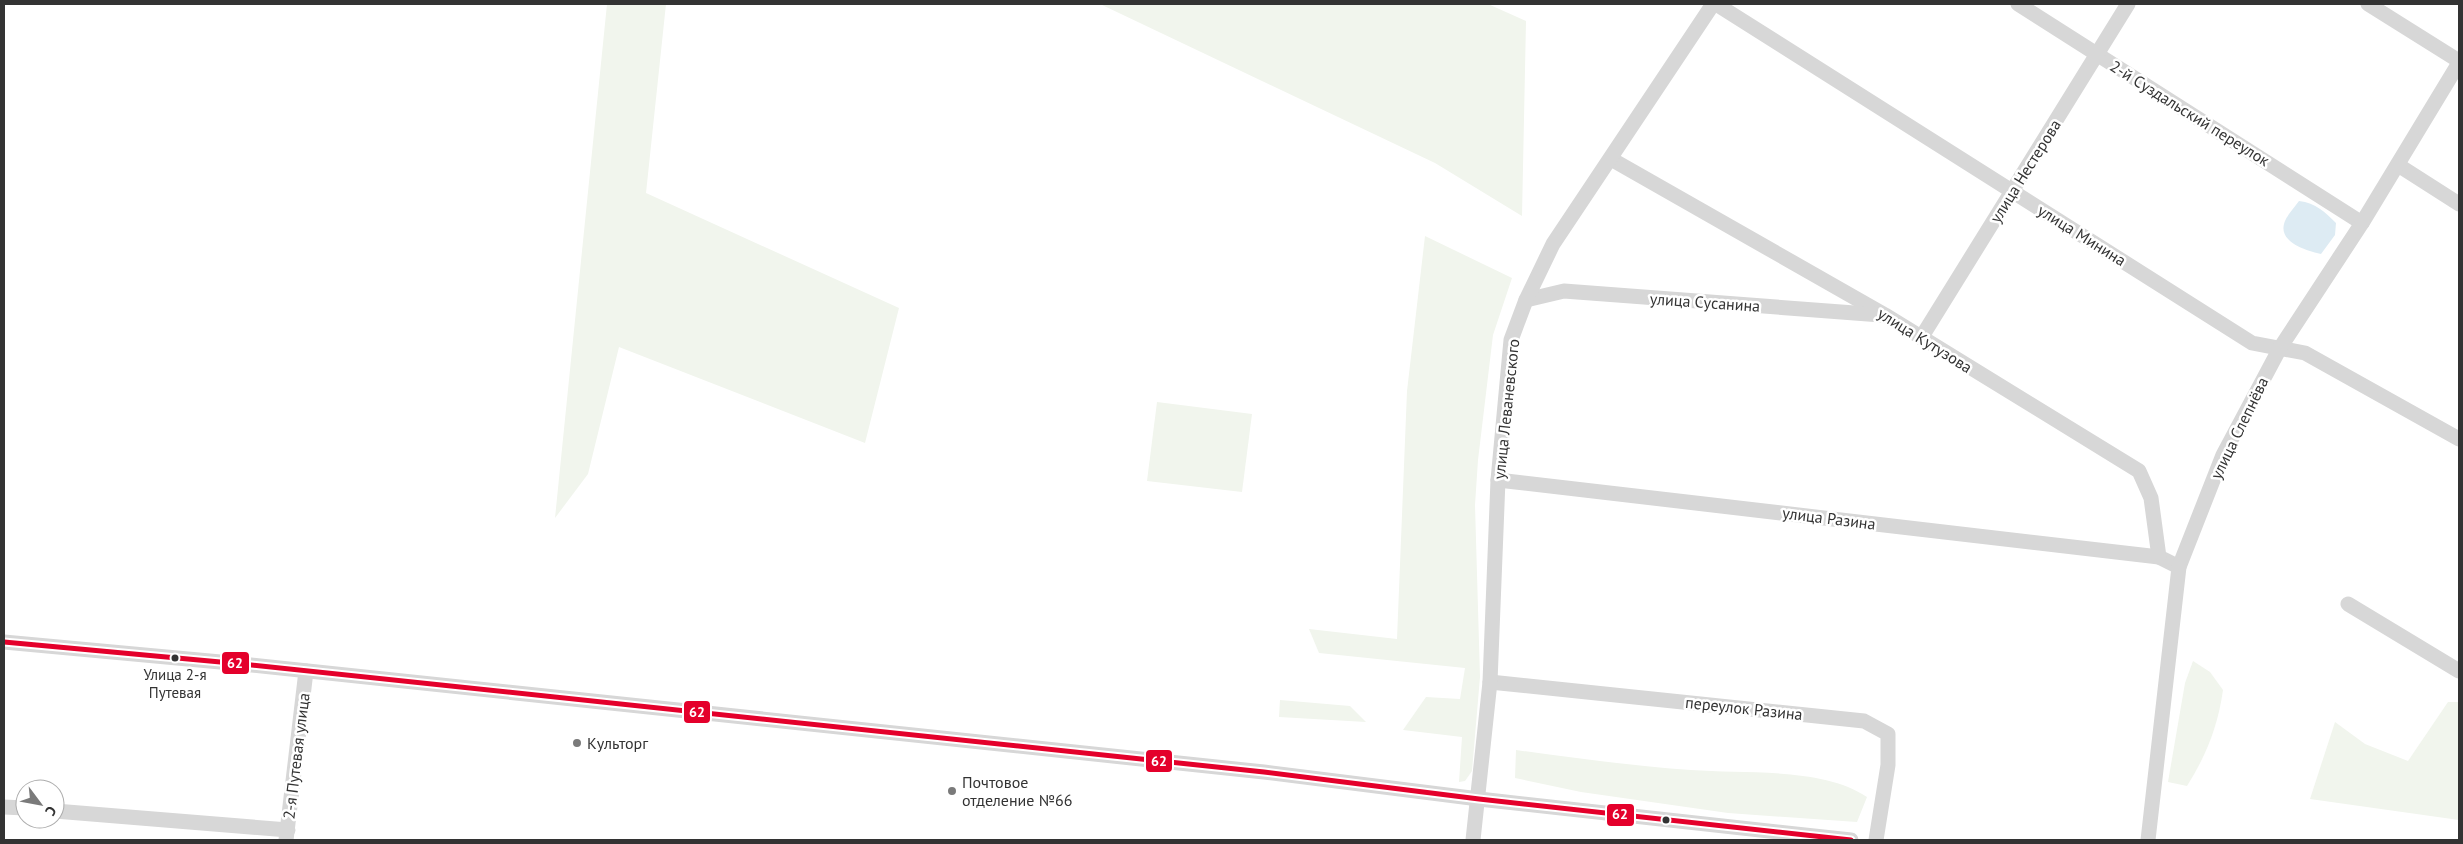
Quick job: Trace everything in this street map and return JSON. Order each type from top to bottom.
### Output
[{"type":"street","name":"улица Леваневского","points":[[1473,840],[1479,799],[1490,682],[1498,480],[1510,340],[1526,300],[1554,244],[1715,4]]},
{"type":"street","name":"улица Минина","points":[[1715,4],[2252,343],[2305,353],[2459,439]]},
{"type":"street","name":"2-й Суздальский переулок","points":[[2018,4],[2362,223]]},
{"type":"street","name":"улица Нестерова","points":[[1921,338],[2128,4]]},
{"type":"street","points":[[2368,4],[2459,62]]},
{"type":"street","name":"улица Слепнёва","points":[[2148,840],[2179,567],[2223,455],[2280,348],[2362,223],[2459,62]]},
{"type":"street","name":"улица Кутузова","points":[[1611,158],[1886,316],[2139,471],[2151,498],[2159,557]]},
{"type":"street","points":[[2398,165],[2459,204]]},
{"type":"street","name":"улица Сусанина","points":[[1526,300],[1564,291],[1886,316]]},
{"type":"street","name":"улица Разина","points":[[1498,480],[2159,557]]},
{"type":"street","points":[[2159,557],[2179,567]]},
{"type":"street","points":[[2348,604],[2459,671]]},
{"type":"street","points":[[4,642],[306,671],[1264,772],[1479,799],[1851,840]]},
{"type":"street","name":"2-я Путевая улица","points":[[287,835],[306,671]]},
{"type":"street","name":"переулок Разина","points":[[1490,682],[1864,721],[1888,734],[1888,765],[1876,840]]},
{"type":"street","points":[[65,812],[287,835]]},
{"type":"shaded area","points":[[607,4],[666,4],[646,193],[899,308],[865,443],[619,347],[588,474],[555,518]]},
{"type":"shaded area","points":[[1100,4],[1488,4],[1526,21],[1522,216],[1435,163]]},
{"type":"shaded area","points":[[2299,201],[2315,206],[2336,223],[2335,235],[2321,254],[2296,245],[2286,236],[2284,231],[2285,221]]},
{"type":"shaded area","points":[[1425,236],[1512,278],[1493,335],[1478,460],[1475,505],[1480,677],[1472,771],[1465,781],[1459,782],[1462,737],[1403,730],[1426,697],[1460,699],[1465,668],[1319,653],[1309,629],[1397,639],[1407,391]]},
{"type":"shaded area","points":[[1157,402],[1252,414],[1242,492],[1147,481]]},
{"type":"shaded area","points":[[2193,661],[2210,672],[2223,690],[2218,716],[2210,740],[2187,786],[2168,782],[2185,683]]},
{"type":"shaded area","points":[[1280,700],[1350,706],[1366,722],[1279,717]]},
{"type":"shaded area","points":[[2448,702],[2459,702],[2459,820],[2310,799],[2335,722],[2365,744],[2408,761]]},
{"type":"shaded area","points":[[1516,750],[1669,768],[1806,776],[1849,787],[1867,797],[1857,822],[1728,813],[1581,792],[1515,778]]},
{"type":"transit line","name":"62","points":[[4,642],[242,664],[1264,772],[1479,799],[1851,840]]},
{"type":"place","name":"Улица 2-я Путевая","points":[[175,658]]},
{"type":"place","name":"Культорг","points":[[577,743]]},
{"type":"place","name":"Почтовое отделение №66","points":[[952,791]]}]
